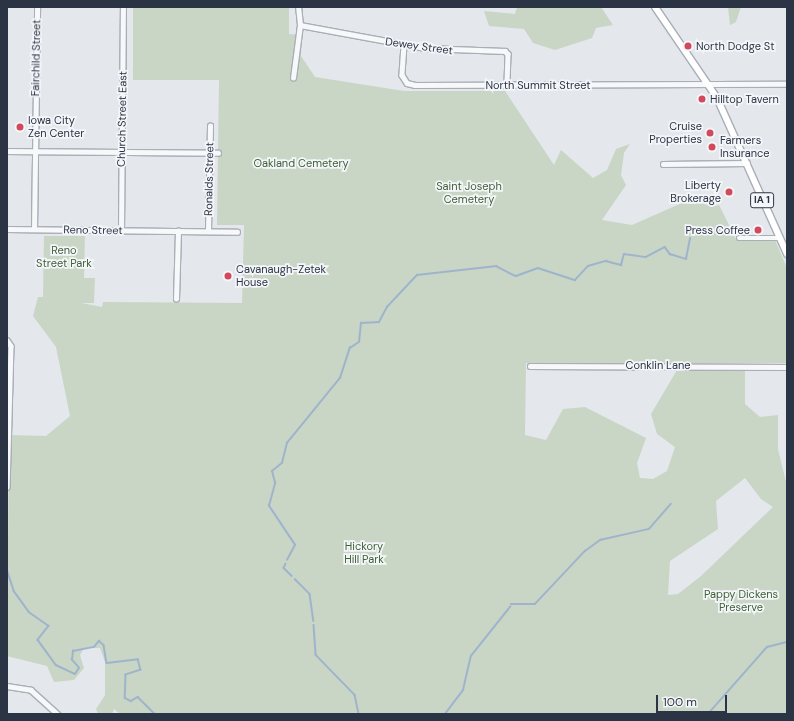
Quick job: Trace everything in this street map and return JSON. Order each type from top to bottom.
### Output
[{"type":"main road","name":"IA 1","points":[[655,7],[709,85],[747,163],[787,254]]},
{"type":"street","name":"Fairchild Street","points":[[34,229],[37,7]]},
{"type":"street","name":"Church Street East","points":[[121,230],[123,7]]},
{"type":"street","points":[[293,78],[300,25],[298,7]]},
{"type":"street","name":"Dewey Street","points":[[300,25],[404,45],[448,51],[505,51],[508,54],[507,85]]},
{"type":"street","name":"North Summit Street","points":[[404,45],[402,75],[411,85],[787,84]]},
{"type":"street","name":"Ronalds Street","points":[[208,231],[210,126]]},
{"type":"street","points":[[7,151],[218,153]]},
{"type":"street","points":[[664,164],[747,163]]},
{"type":"street","name":"Reno Street","points":[[7,229],[237,232]]},
{"type":"street","points":[[176,299],[178,231]]},
{"type":"street","points":[[739,238],[779,238]]},
{"type":"street","points":[[7,340],[11,346],[7,487]]},
{"type":"street","name":"Conklin Lane","points":[[530,366],[787,367]]},
{"type":"street","points":[[7,686],[31,690],[58,714]]},
{"type":"green space","points":[[133,7],[289,7],[289,34],[302,35],[301,56],[315,77],[404,91],[505,91],[554,165],[561,150],[593,178],[607,170],[616,149],[630,144],[624,153],[621,175],[626,185],[602,220],[632,225],[691,199],[712,207],[719,205],[736,239],[775,240],[787,268],[787,363],[526,363],[525,435],[546,440],[563,409],[585,407],[646,438],[637,463],[640,478],[653,479],[667,471],[675,447],[657,434],[651,414],[677,370],[745,370],[745,404],[760,417],[778,415],[778,449],[787,486],[787,714],[120,714],[114,709],[112,714],[98,714],[96,709],[105,695],[105,662],[100,648],[84,648],[80,655],[84,668],[74,680],[54,682],[47,666],[7,656],[9,435],[46,436],[70,416],[56,347],[33,316],[38,297],[43,297],[44,236],[85,236],[84,278],[95,278],[94,303],[81,303],[102,307],[103,302],[242,303],[244,225],[217,225],[219,80],[133,80]],"holes":[[[745,478],[761,499],[773,507],[701,576],[678,594],[668,595],[670,561],[718,529],[716,501]]]},
{"type":"green space","points":[[517,7],[601,7],[613,25],[596,28],[592,38],[555,50],[533,43],[524,29],[489,26],[484,11],[515,14]]},
{"type":"green space","points":[[728,7],[741,7],[736,22],[730,25]]},
{"type":"waterway","points":[[287,560],[295,545],[269,506],[275,483],[272,471],[282,463],[287,443],[340,378],[350,348],[359,342],[361,323],[379,322],[387,307],[417,275],[496,266],[516,276],[538,268],[575,280],[588,266],[606,261],[621,265],[624,254],[646,257],[665,247],[670,254],[686,259],[690,238]]},
{"type":"waterway","points":[[511,604],[535,604],[585,551],[600,540],[649,529],[671,504]]},
{"type":"waterway","points":[[286,564],[284,568],[292,576]]},
{"type":"waterway","points":[[7,569],[14,591],[29,612],[49,626],[38,640],[56,665],[75,674],[79,668],[72,660],[73,651],[94,647],[99,641],[104,645],[107,663],[138,659],[141,670],[126,675],[125,698],[131,701],[138,697],[155,714]]},
{"type":"waterway","points":[[295,579],[310,594],[314,621]]},
{"type":"waterway","points":[[445,714],[463,690],[471,656],[510,607]]},
{"type":"waterway","points":[[314,625],[316,655],[355,695],[359,714]]},
{"type":"waterway","points":[[708,714],[767,647],[787,642]]},
{"type":"place","name":"North Dodge St","points":[[688,46]]},
{"type":"place","name":"Hilltop Tavern","points":[[702,99]]},
{"type":"place","name":"Iowa City Zen Center","points":[[20,127]]},
{"type":"place","name":"Cruise Properties","points":[[710,133]]},
{"type":"place","name":"Farmers Insurance","points":[[712,147]]},
{"type":"place","name":"Liberty Brokerage","points":[[729,192]]},
{"type":"place","name":"Press Coffee","points":[[758,230]]},
{"type":"place","name":"Cavanaugh-Zetek House","points":[[228,276]]},
{"type":"park label","name":"Oakland Cemetery","points":[[301,163]]},
{"type":"park label","name":"Saint Joseph Cemetery","points":[[469,193]]},
{"type":"park label","name":"Reno Street Park","points":[[64,257]]},
{"type":"park label","name":"Hickory Hill Park","points":[[364,553]]},
{"type":"park label","name":"Pappy Dickens Preserve","points":[[741,601]]}]
